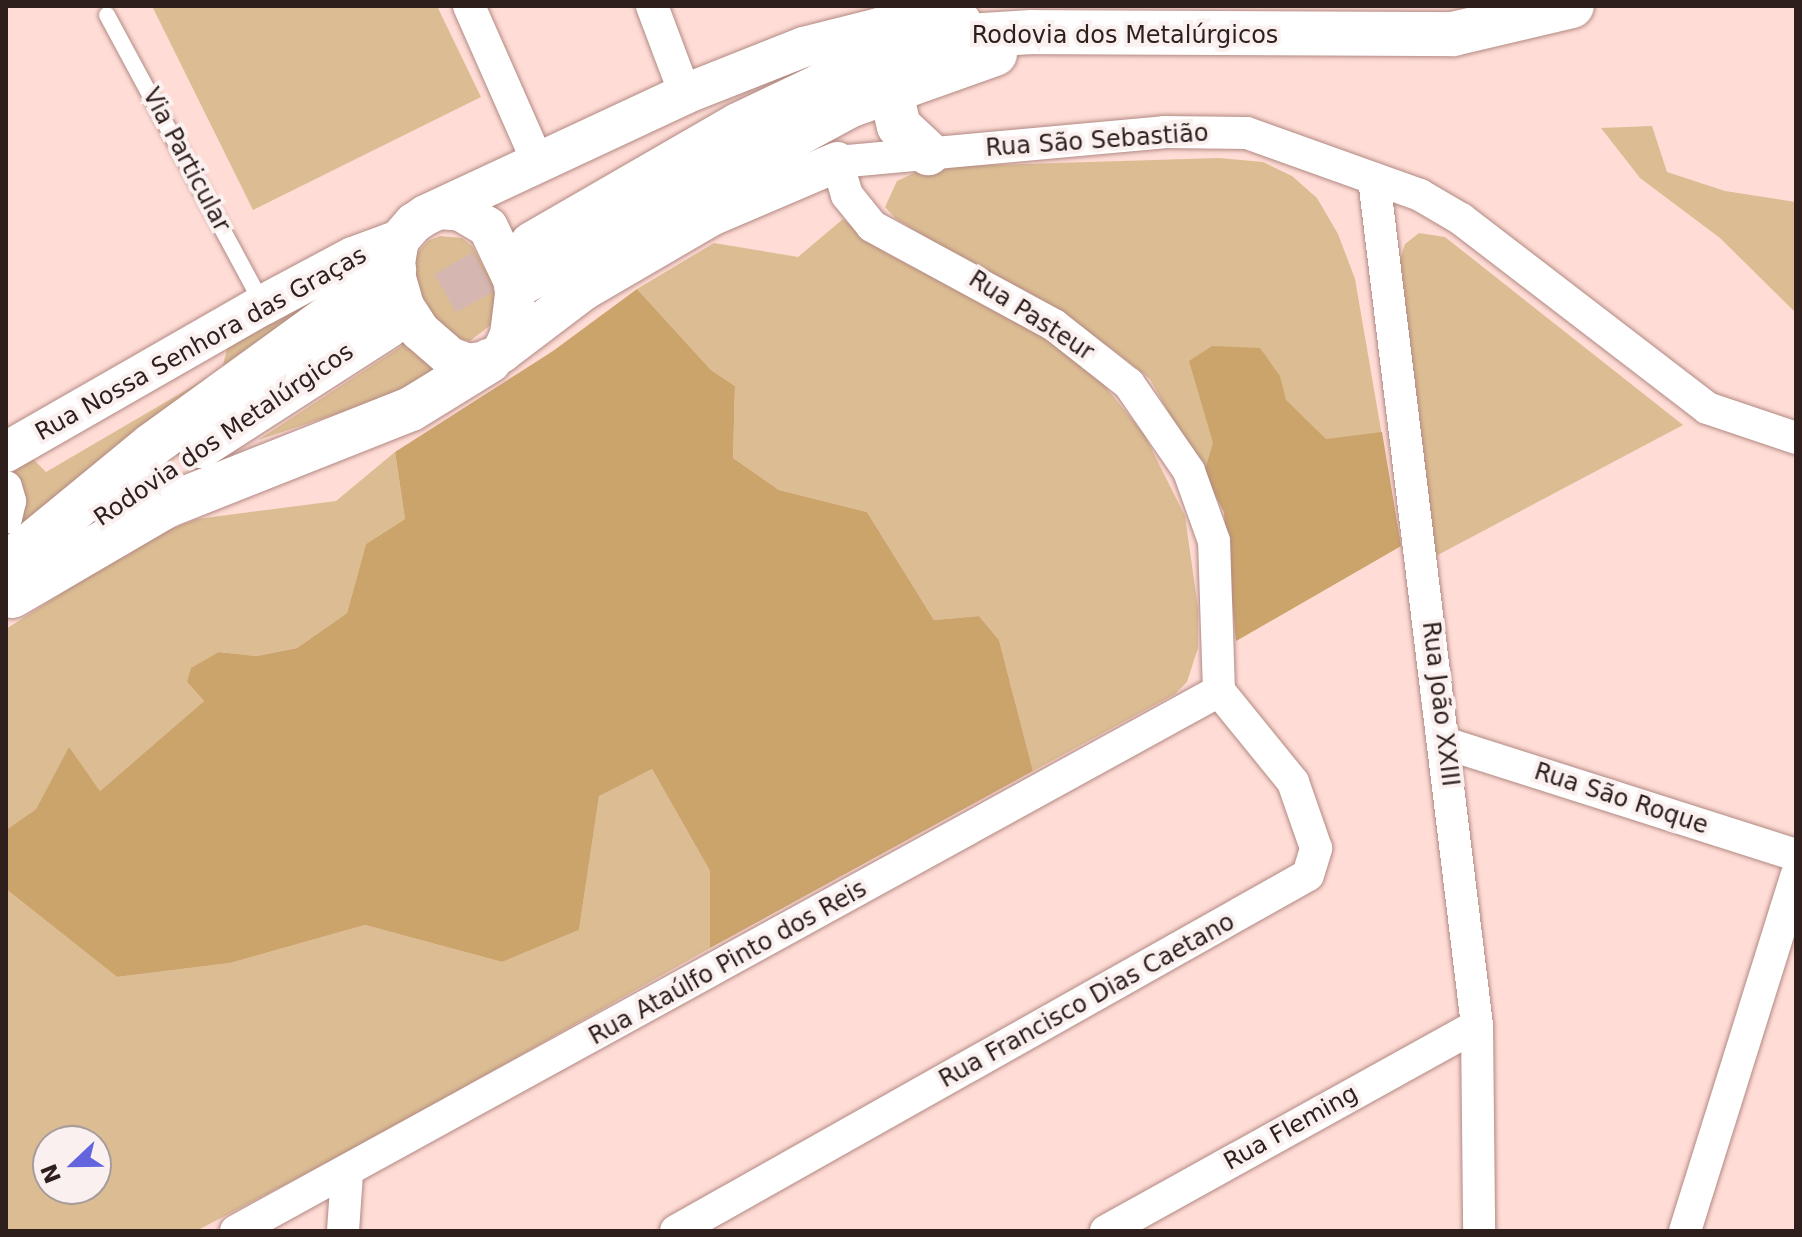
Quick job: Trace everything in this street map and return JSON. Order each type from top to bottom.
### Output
[{"type":"main road","name":"Rodovia dos Metalúrgicos","points":[[532,244],[738,125],[900,48],[967,36],[1032,32],[1453,34],[1572,6]]},
{"type":"main road","points":[[516,292],[890,88],[993,55],[1032,32]]},
{"type":"main road","points":[[890,88],[899,126],[928,153]]},
{"type":"main road","points":[[8,583],[127,463],[396,255]]},
{"type":"main road","name":"Rodovia dos Metalúrgicos","points":[[8,583],[251,411],[388,326]]},
{"type":"main road","points":[[8,583],[154,512],[411,409],[496,356]]},
{"type":"street","points":[[469,6],[539,165]]},
{"type":"street","points":[[652,6],[685,94]]},
{"type":"street","points":[[440,209],[461,211],[488,227],[516,292],[496,356],[468,364],[435,346],[404,306],[396,255],[414,223],[440,209],[685,94],[804,47],[879,28],[950,19],[1032,32]]},
{"type":"street","name":"Rua São Sebastião","points":[[496,356],[584,290],[759,192],[837,162],[1164,132],[1247,133],[1420,195],[1461,219],[1707,408],[1796,438]]},
{"type":"street","name":"Rua Pasteur","points":[[837,162],[847,195],[872,226],[1054,325],[1129,384],[1189,471],[1214,541],[1219,691]]},
{"type":"street","name":"Rua João XXIII","points":[[1374,179],[1477,1025],[1479,1231]]},
{"type":"street","name":"Rua Nossa Senhora das Graças","points":[[6,452],[353,257],[396,255]]},
{"type":"street","name":"Rua São Sebastião","points":[[516,292],[584,290]]},
{"type":"street","points":[[6,487],[10,501],[6,518]]},
{"type":"street","name":"Rua Ataúlfo Pinto dos Reis","points":[[236,1231],[347,1174],[1219,691]]},
{"type":"street","name":"Rua Francisco Dias Caetano","points":[[676,1231],[1308,875],[1316,848],[1293,782],[1219,691]]},
{"type":"street","name":"Rua São Roque","points":[[1445,743],[1796,855]]},
{"type":"street","points":[[1685,1231],[1796,876]]},
{"type":"street","name":"Rua Fleming","points":[[1106,1231],[1477,1025]]},
{"type":"street","points":[[343,1231],[347,1174]]},
{"type":"lane","name":"Via Particular","points":[[107,15],[263,305]]},
{"type":"shaded area","points":[[152,6],[437,6],[481,97],[253,210]]},
{"type":"shaded area","points":[[1652,126],[1667,172],[1725,191],[1796,202],[1796,313],[1720,238],[1640,178],[1601,128]]},
{"type":"shaded area","points":[[1219,158],[1263,162],[1292,176],[1317,198],[1338,234],[1355,279],[1401,546],[1236,641],[1224,512],[1150,379],[1111,348],[896,219],[885,207],[897,181],[927,167]]},
{"type":"shaded area","points":[[843,219],[886,253],[1020,322],[1094,373],[1144,434],[1185,516],[1198,608],[1198,648],[1187,682],[1175,694],[1033,771],[999,640],[979,616],[934,620],[867,512],[779,490],[733,458],[735,386],[711,370],[637,289],[714,243],[798,257]]},
{"type":"shaded area","points":[[1419,233],[1445,237],[1683,425],[1434,557],[1398,266],[1405,244]]},
{"type":"shaded area","points":[[440,236],[462,238],[472,246],[499,294],[496,321],[470,341],[445,337],[418,294],[413,258],[428,241]]},
{"type":"shaded area","points":[[349,272],[6,552],[6,464],[25,451],[46,472],[222,369],[229,341]]},
{"type":"shaded area","points":[[383,288],[445,367],[379,400],[258,440],[402,346],[379,309]]},
{"type":"shaded area","points":[[637,289],[711,370],[735,386],[733,458],[779,490],[867,512],[934,620],[979,616],[999,640],[1033,771],[710,948],[710,871],[652,769],[599,796],[579,930],[502,962],[365,925],[230,963],[117,977],[6,889],[6,830],[36,809],[69,747],[100,791],[204,701],[187,682],[191,668],[219,652],[257,656],[297,648],[347,613],[366,544],[405,519],[395,452],[553,351]]},
{"type":"shaded area","points":[[1212,346],[1260,348],[1280,376],[1286,400],[1326,439],[1382,432],[1401,546],[1236,641],[1224,512],[1204,473],[1213,443],[1189,361]]},
{"type":"shaded area","points":[[395,452],[405,519],[366,544],[347,613],[297,648],[257,656],[219,652],[187,682],[204,701],[100,791],[69,748],[36,809],[6,830],[6,629],[148,538],[197,519],[336,501]]},
{"type":"shaded area","points":[[652,769],[710,871],[710,948],[372,1139],[196,1231],[6,1231],[6,889],[117,977],[230,963],[365,925],[502,962],[579,930],[599,795]]},
{"type":"tunnel","points":[[388,326],[532,244]]}]
